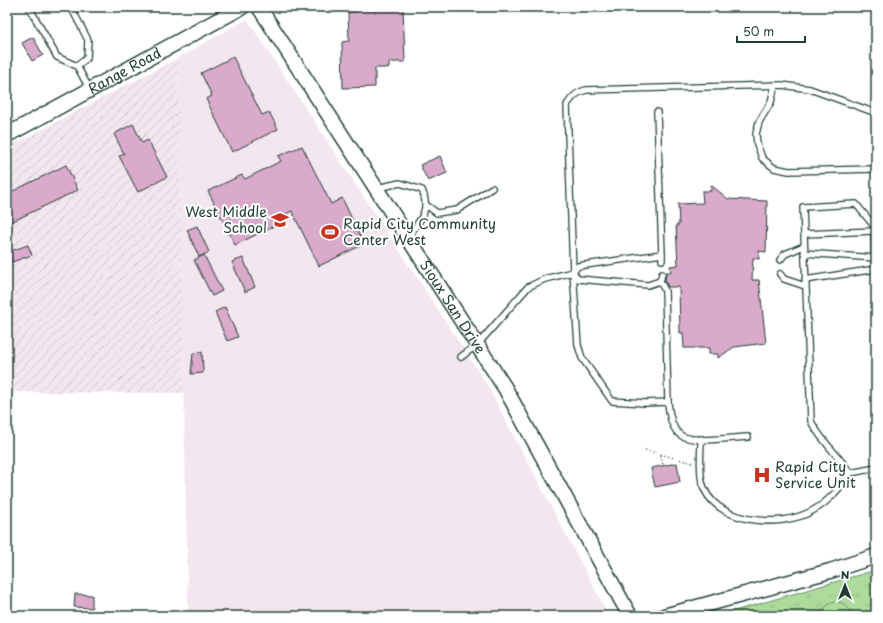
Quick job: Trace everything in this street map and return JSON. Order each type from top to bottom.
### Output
[{"type":"street","name":"Range Road","points":[[7,135],[242,7]]},
{"type":"street","name":"Sioux San Drive","points":[[259,7],[478,344],[524,420],[630,616]]},
{"type":"street","points":[[664,616],[823,573],[876,556]]},
{"type":"lane","points":[[29,7],[57,57],[77,66],[90,90]]},
{"type":"lane","points":[[70,7],[88,40],[87,58],[77,66]]},
{"type":"lane","points":[[668,402],[645,403],[612,401],[582,358],[578,345],[573,272],[567,105],[573,96],[586,90],[775,85],[810,89],[876,113]]},
{"type":"lane","points":[[775,85],[771,102],[759,122],[756,134],[757,144],[762,158],[774,168],[789,171],[876,169]]},
{"type":"lane","points":[[461,357],[478,344],[528,287],[545,279],[573,272],[578,266],[662,257],[657,112]]},
{"type":"lane","points":[[377,188],[400,183],[419,188],[425,196],[426,205],[421,220],[408,236]]},
{"type":"lane","points":[[426,205],[437,213],[457,210],[492,188]]},
{"type":"lane","points":[[780,274],[784,279],[805,283],[876,269],[874,226],[856,204],[803,206],[805,283],[811,421],[819,434],[837,454],[850,473]]},
{"type":"lane","points":[[804,234],[874,231]]},
{"type":"lane","points":[[780,260],[785,254],[804,246]]},
{"type":"lane","points":[[804,253],[876,257]]},
{"type":"lane","points":[[573,272],[578,279],[596,282],[648,285],[660,281]]},
{"type":"lane","points":[[662,274],[660,281],[665,291],[668,402],[671,420],[674,427],[681,436],[691,439],[748,437]]},
{"type":"lane","points":[[701,439],[702,482],[713,503],[732,515],[742,518],[785,520],[811,512],[836,493],[850,473],[876,468]]},
{"type":"path","points":[[645,450],[694,464],[695,467],[702,471]]},
{"type":"path","points":[[661,454],[664,465]]},
{"type":"shaded area","name":"West Middle School","points":[[247,19],[486,383],[609,616],[188,616],[178,58]]},
{"type":"shaded area","points":[[178,58],[184,393],[7,392],[7,148]]},
{"type":"green space","points":[[876,570],[876,616],[719,616],[741,609]]},
{"type":"green space","points":[[841,602],[855,616],[817,616],[830,603]]},
{"type":"building","points":[[357,7],[403,7],[405,62],[389,62],[389,68],[375,68],[375,87],[343,88],[342,42],[349,41],[348,12],[357,12]]},
{"type":"building","points":[[33,37],[43,55],[32,61],[22,43]]},
{"type":"building","points":[[233,57],[262,115],[269,112],[278,129],[232,152],[206,99],[212,96],[201,73]]},
{"type":"building","points":[[133,124],[142,143],[148,140],[167,177],[138,192],[119,156],[124,154],[114,134]]},
{"type":"building","name":"West Middle School","points":[[302,146],[331,204],[342,198],[364,244],[319,266],[292,211],[274,220],[276,225],[235,245],[208,191],[242,175],[245,179],[281,161],[278,156]]},
{"type":"building","points":[[440,156],[447,173],[428,181],[420,165]]},
{"type":"building","points":[[66,165],[78,190],[7,224],[7,194]]},
{"type":"building","points":[[711,185],[728,199],[767,201],[766,252],[759,251],[759,259],[753,258],[752,280],[759,280],[766,343],[734,347],[718,358],[718,354],[709,354],[709,348],[684,348],[683,333],[680,333],[679,287],[668,287],[665,281],[666,272],[671,272],[670,266],[678,265],[676,225],[679,225],[678,204],[703,203],[702,191],[711,191]]},
{"type":"building","points":[[197,226],[209,252],[199,257],[187,230]]},
{"type":"building","points":[[28,245],[32,255],[12,262],[8,252]]},
{"type":"building","points":[[204,255],[222,291],[212,296],[194,260]]},
{"type":"building","points":[[243,258],[255,287],[245,292],[232,262]]},
{"type":"building","points":[[225,307],[238,337],[227,341],[215,312]]},
{"type":"building","points":[[202,352],[203,373],[191,374],[193,353]]},
{"type":"building","points":[[677,463],[680,482],[655,487],[651,468]]},
{"type":"building","points":[[75,594],[92,595],[92,608],[74,607]]},
{"type":"place","name":"West Middle School","points":[[280,220]]},
{"type":"place","name":"Rapid City Community Center West","points":[[330,232]]},
{"type":"place","name":"Rapid City Service Unit","points":[[762,475]]}]
